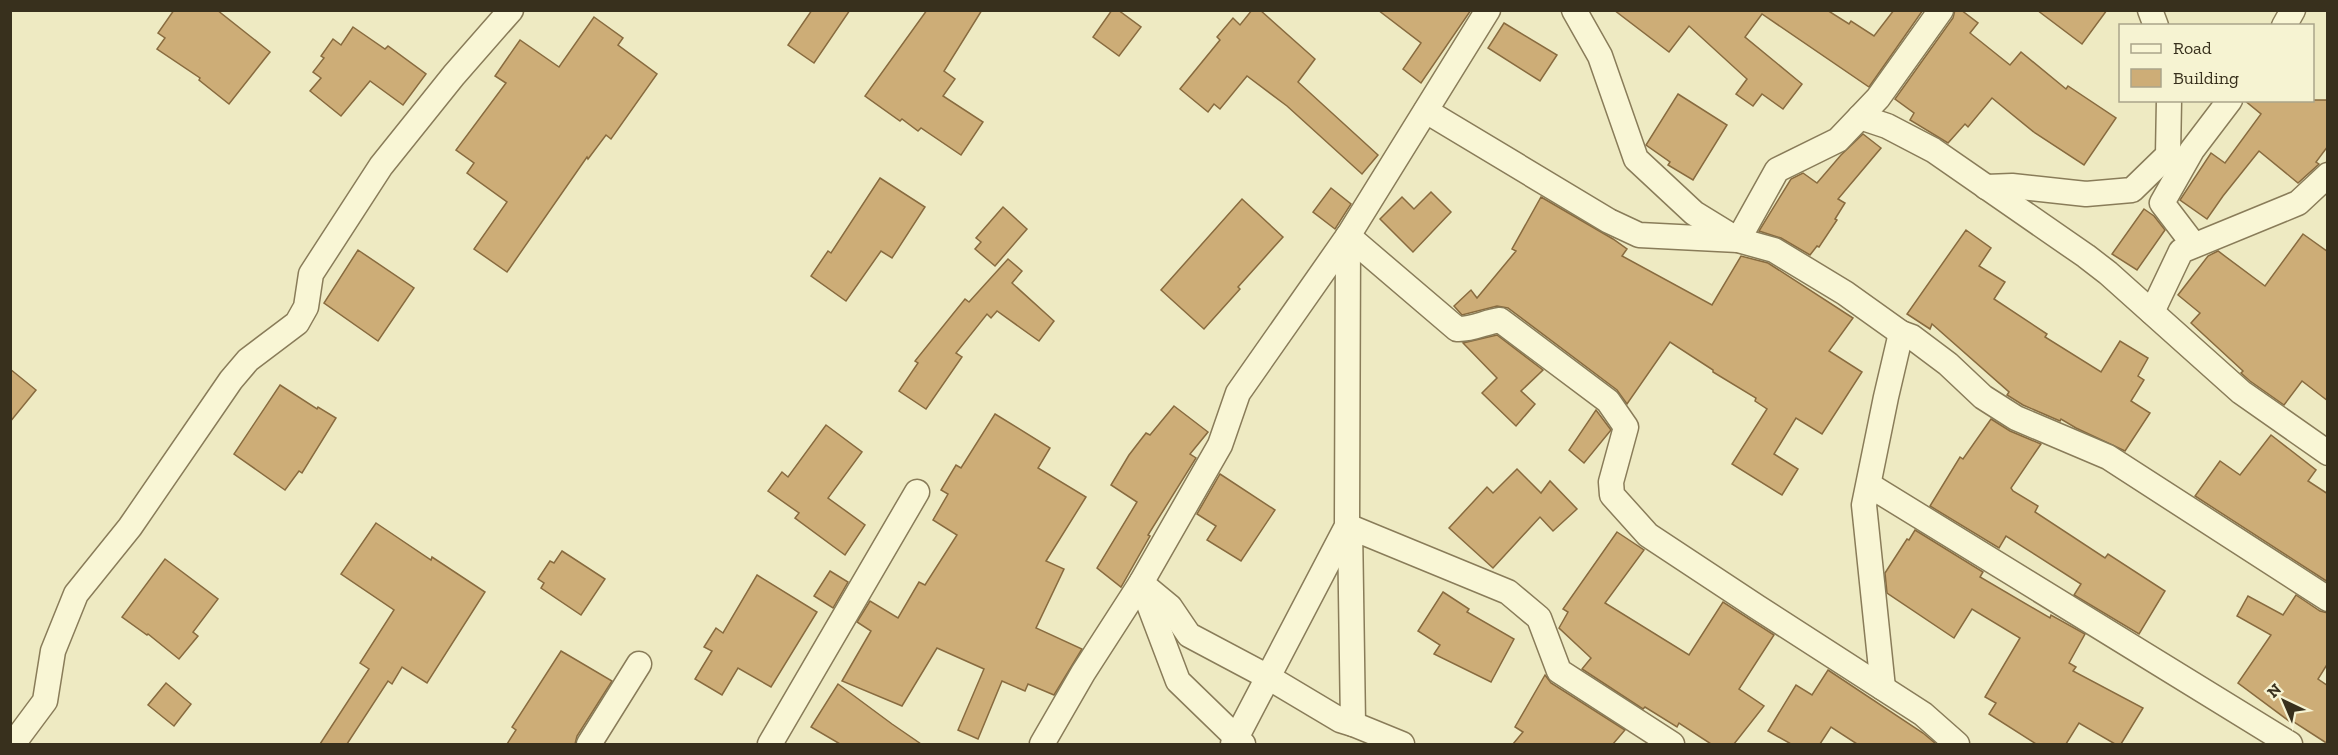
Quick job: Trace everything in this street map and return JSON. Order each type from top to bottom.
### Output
[{"type":"street","points":[[13,744],[45,701],[53,651],[76,594],[130,527],[231,380],[248,360],[297,322],[306,307],[311,274],[381,166],[454,75],[511,10]]},
{"type":"street","points":[[1042,744],[1083,673],[1141,583],[1220,445],[1238,393],[1348,236],[1488,10]]},
{"type":"street","points":[[1574,10],[1600,56],[1636,159],[1694,213],[1738,240]]},
{"type":"street","points":[[1738,240],[1777,170],[1838,140],[1878,98],[1941,10]]},
{"type":"street","points":[[2285,24],[2293,10]]},
{"type":"street","points":[[2132,189],[2168,155],[2169,102]]},
{"type":"street","points":[[2162,203],[2192,150],[2228,102]]},
{"type":"street","points":[[1426,111],[1609,221],[1639,235],[1738,240],[1774,250],[1845,293],[1901,333],[1912,337],[1948,364],[1983,397],[2016,418],[2108,457],[2328,599]]},
{"type":"street","points":[[1860,117],[1887,126],[1932,150],[2086,256],[2241,392],[2328,453]]},
{"type":"street","points":[[2152,312],[2181,251],[2298,203],[2328,175]]},
{"type":"street","points":[[1986,187],[2012,186],[2086,194],[2132,189],[2162,203],[2194,245]]},
{"type":"street","points":[[1141,583],[1178,681],[1237,742],[1268,677],[1347,526],[1348,236]]},
{"type":"street","points":[[1348,236],[1457,329],[1467,330],[1490,321],[1500,320],[1608,401],[1626,427],[1611,482],[1612,495],[1648,535],[1756,608],[1923,714],[1958,743]]},
{"type":"street","points":[[1883,688],[1864,505],[1901,333]]},
{"type":"street","points":[[1869,485],[2290,744]]},
{"type":"street","points":[[770,744],[917,492]]},
{"type":"street","points":[[1353,724],[1350,527],[1508,592],[1539,618],[1559,671],[1672,744]]},
{"type":"street","points":[[1141,583],[1170,607],[1189,635],[1268,677],[1340,720],[1401,744]]},
{"type":"street","points":[[589,744],[639,664]]},
{"type":"building","points":[[174,10],[217,10],[270,52],[229,104],[199,80],[200,78],[157,49],[165,38],[158,33]]},
{"type":"building","points":[[812,10],[850,10],[814,63],[788,45]]},
{"type":"building","points":[[927,10],[982,10],[944,71],[955,79],[943,96],[983,122],[961,155],[921,128],[918,131],[902,119],[900,121],[865,96]]},
{"type":"building","points":[[1112,10],[1118,10],[1141,27],[1119,56],[1093,37]]},
{"type":"building","points":[[1252,10],[1260,10],[1315,59],[1298,82],[1378,155],[1362,174],[1287,106],[1247,76],[1220,109],[1214,104],[1208,112],[1180,89],[1220,40],[1217,37],[1233,18],[1240,25]]},
{"type":"building","points":[[1378,10],[1471,10],[1421,83],[1403,69],[1421,43]]},
{"type":"building","points":[[1614,10],[1827,10],[1849,24],[1851,21],[1874,36],[1894,10],[1923,10],[1869,87],[1762,14],[1745,37],[1802,84],[1783,109],[1762,94],[1753,106],[1736,94],[1747,79],[1689,26],[1669,52]]},
{"type":"building","points":[[1955,10],[1961,10],[1978,23],[1970,33],[2010,65],[2021,52],[2066,89],[2068,86],[2116,118],[2084,165],[2035,133],[1992,98],[1968,127],[1965,124],[1948,143],[1910,120],[1914,113],[1895,99],[1953,18]]},
{"type":"building","points":[[2037,10],[2107,10],[2082,44]]},
{"type":"building","points":[[594,17],[623,38],[618,45],[657,74],[611,139],[606,135],[588,159],[587,157],[507,272],[474,249],[507,202],[467,173],[474,163],[456,150],[506,83],[495,76],[520,40],[559,67]]},
{"type":"building","points":[[1504,23],[1557,55],[1540,81],[1488,48]]},
{"type":"building","points":[[353,27],[385,49],[388,46],[426,74],[403,105],[370,81],[341,116],[310,91],[321,78],[313,72],[324,58],[321,56],[333,39],[341,45]]},
{"type":"building","points":[[1678,94],[1727,125],[1693,180],[1668,165],[1670,162],[1646,145]]},
{"type":"building","points":[[2328,100],[2328,146],[2316,162],[2319,164],[2298,183],[2259,151],[2207,219],[2180,200],[2211,153],[2225,163],[2261,114],[2246,102]]},
{"type":"building","points":[[1863,134],[1881,148],[1838,199],[1845,203],[1819,247],[1817,246],[1810,255],[1781,238],[1759,231],[1791,179],[1803,173],[1817,183]]},
{"type":"building","points":[[880,178],[925,207],[892,258],[881,251],[846,301],[811,276],[828,251],[831,253]]},
{"type":"building","points":[[1331,188],[1351,204],[1335,229],[1313,212]]},
{"type":"building","points":[[1431,192],[1451,212],[1413,252],[1380,219],[1402,197],[1414,209]]},
{"type":"building","points":[[1541,197],[1627,249],[1622,256],[1712,305],[1741,256],[1768,263],[1853,318],[1829,351],[1862,372],[1822,434],[1796,418],[1774,454],[1798,469],[1782,495],[1732,464],[1767,409],[1755,401],[1756,398],[1670,342],[1627,404],[1617,390],[1508,308],[1497,306],[1462,315],[1454,306],[1471,290],[1477,298],[1516,251],[1512,249]]},
{"type":"building","points":[[1242,199],[1283,237],[1204,329],[1161,290]]},
{"type":"building","points":[[1003,207],[1027,229],[995,266],[975,249],[981,242],[976,238]]},
{"type":"building","points":[[2144,209],[2154,216],[2165,230],[2137,270],[2112,254]]},
{"type":"building","points":[[1966,230],[1991,248],[1979,266],[2005,282],[1994,299],[2047,334],[2045,337],[2101,372],[2120,341],[2148,358],[2138,376],[2144,380],[2131,401],[2150,413],[2125,451],[2061,419],[2060,421],[2023,405],[2007,395],[2009,392],[1932,324],[1930,329],[1907,314]]},
{"type":"building","points":[[2303,234],[2328,252],[2328,401],[2302,381],[2284,405],[2250,381],[2241,373],[2243,371],[2191,323],[2200,313],[2178,295],[2208,256],[2218,251],[2265,286]]},
{"type":"building","points":[[358,250],[414,288],[378,341],[324,303]]},
{"type":"building","points":[[1008,259],[1022,271],[1012,283],[1054,321],[1039,341],[997,311],[991,318],[987,314],[956,353],[962,357],[926,409],[899,391],[918,363],[915,361],[965,299],[969,302]]},
{"type":"building","points":[[1497,335],[1543,370],[1521,391],[1535,404],[1516,426],[1482,393],[1497,378],[1463,343]]},
{"type":"building","points":[[10,369],[36,390],[10,422]]},
{"type":"building","points":[[280,385],[317,409],[318,407],[336,418],[302,473],[299,471],[285,490],[234,454]]},
{"type":"building","points":[[1174,406],[1208,432],[1190,454],[1196,458],[1148,535],[1150,536],[1121,587],[1097,568],[1137,502],[1111,485],[1129,455],[1146,433],[1150,435]]},
{"type":"building","points":[[1596,410],[1611,430],[1584,463],[1569,450]]},
{"type":"building","points":[[995,414],[1050,448],[1038,468],[1086,497],[1046,561],[1064,569],[1036,628],[1082,649],[1054,695],[1028,684],[1025,691],[1002,681],[978,739],[958,730],[984,669],[937,648],[902,706],[842,681],[871,631],[857,622],[870,601],[898,618],[919,582],[925,585],[957,535],[933,520],[948,494],[941,490],[956,465],[961,468]]},
{"type":"building","points":[[1991,419],[2010,431],[2041,444],[2011,488],[2013,491],[2038,506],[2035,512],[2105,558],[2108,554],[2165,591],[2139,634],[2074,595],[2081,584],[2006,536],[1999,548],[1930,506],[1960,457],[1963,459]]},
{"type":"building","points":[[826,425],[862,452],[828,498],[865,525],[845,555],[795,518],[799,513],[768,491],[782,472],[788,477]]},
{"type":"building","points":[[2271,435],[2316,470],[2308,481],[2328,494],[2328,582],[2195,496],[2220,461],[2240,475]]},
{"type":"building","points":[[1517,469],[1541,493],[1550,481],[1577,509],[1553,531],[1540,517],[1493,568],[1449,528],[1487,487],[1493,493]]},
{"type":"building","points":[[1220,474],[1275,510],[1241,561],[1207,540],[1216,526],[1197,514]]},
{"type":"building","points":[[376,523],[431,560],[432,557],[485,592],[427,683],[402,667],[392,684],[388,681],[347,744],[320,744],[369,669],[360,663],[394,610],[341,574]]},
{"type":"building","points":[[1915,530],[1983,572],[1980,577],[2050,618],[2051,615],[2085,634],[2069,663],[2076,667],[2073,671],[2143,708],[2121,744],[2115,744],[2079,723],[2066,744],[2036,744],[1989,714],[1996,703],[1985,697],[2020,638],[1972,609],[1954,638],[1887,593],[1885,573]]},
{"type":"building","points":[[1617,532],[1644,550],[1605,603],[1689,655],[1723,602],[1774,635],[1739,689],[1764,706],[1734,744],[1711,744],[1679,723],[1677,727],[1645,707],[1643,709],[1582,669],[1591,658],[1559,628],[1568,612],[1563,609]]},
{"type":"building","points":[[562,551],[605,579],[581,615],[541,588],[544,583],[538,579],[550,561],[554,563]]},
{"type":"building","points":[[165,559],[218,599],[193,632],[198,636],[179,659],[122,617]]},
{"type":"building","points":[[830,571],[848,582],[833,608],[814,596]]},
{"type":"building","points":[[757,575],[817,612],[771,687],[738,668],[722,695],[695,679],[712,651],[704,647],[716,628],[723,633]]},
{"type":"building","points":[[1443,592],[1469,609],[1467,612],[1514,639],[1491,682],[1434,654],[1440,645],[1418,631]]},
{"type":"building","points":[[2296,595],[2320,611],[2328,613],[2328,663],[2318,679],[2328,686],[2328,744],[2291,720],[2289,721],[2238,683],[2271,635],[2237,616],[2248,596],[2283,615]]},
{"type":"building","points":[[561,651],[612,681],[577,736],[575,744],[507,744],[516,730],[512,727]]},
{"type":"building","points":[[1828,670],[1936,744],[1857,744],[1831,727],[1820,744],[1791,744],[1768,731],[1796,685],[1812,695]]},
{"type":"building","points":[[1545,675],[1551,683],[1625,730],[1613,744],[1513,744],[1523,732],[1515,727]]},
{"type":"building","points":[[166,683],[191,704],[174,726],[148,705]]},
{"type":"building","points":[[838,684],[921,744],[840,744],[811,727]]}]
